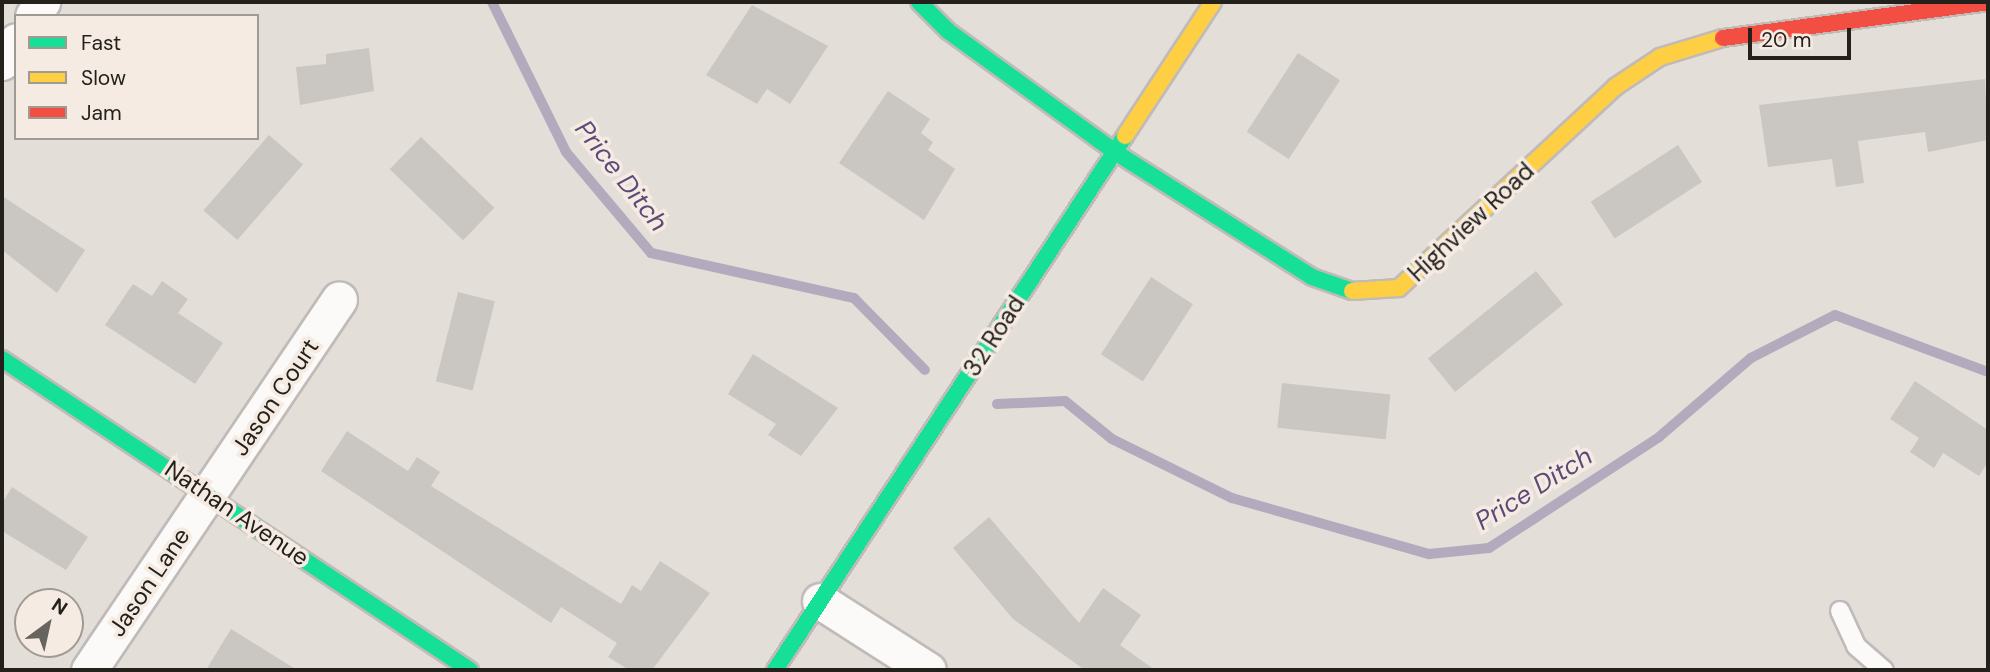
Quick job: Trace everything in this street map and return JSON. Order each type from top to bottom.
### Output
[{"type":"street","name":"Highview Road","points":[[919,2],[948,31],[1115,152],[1312,277],[1357,293],[1399,288],[1615,88],[1660,57],[1727,37],[1988,2]]},
{"type":"street","name":"32 Road","points":[[775,670],[1213,2]]},
{"type":"street","points":[[2,62],[14,44]]},
{"type":"street","name":"Jason Court","points":[[209,494],[339,300]]},
{"type":"street","name":"Nathan Avenue","points":[[2,359],[209,494],[470,670]]},
{"type":"street","name":"Jason Lane","points":[[89,670],[209,494]]},
{"type":"street","points":[[820,601],[928,670]]},
{"type":"lane","points":[[1840,611],[1856,646],[1884,670]]},
{"type":"building","points":[[752,5],[828,46],[790,104],[767,89],[757,104],[706,75]]},
{"type":"building","points":[[369,48],[374,91],[300,105],[296,67],[326,64],[326,54]]},
{"type":"building","points":[[1298,53],[1340,80],[1289,159],[1247,132]]},
{"type":"building","points":[[1985,79],[1988,140],[1928,152],[1925,132],[1858,141],[1864,183],[1836,187],[1832,159],[1768,167],[1759,105]]},
{"type":"building","points":[[888,91],[930,119],[921,133],[933,142],[928,150],[955,169],[924,220],[839,163]]},
{"type":"building","points":[[269,135],[303,165],[237,240],[203,210]]},
{"type":"building","points":[[421,137],[494,208],[463,240],[390,169]]},
{"type":"building","points":[[1678,145],[1702,182],[1615,239],[1591,202]]},
{"type":"building","points":[[2,196],[85,250],[57,293],[2,250]]},
{"type":"building","points":[[1536,271],[1563,304],[1455,392],[1428,358]]},
{"type":"building","points":[[1151,277],[1193,304],[1143,381],[1101,354]]},
{"type":"building","points":[[162,281],[188,299],[178,313],[223,343],[195,384],[105,325],[133,284],[152,296]]},
{"type":"building","points":[[458,292],[495,301],[473,390],[436,381]]},
{"type":"building","points":[[753,354],[838,408],[801,456],[768,435],[776,424],[728,394]]},
{"type":"building","points":[[1915,381],[1988,430],[1988,462],[1979,476],[1943,453],[1934,468],[1910,452],[1919,438],[1890,419]]},
{"type":"building","points":[[1282,383],[1390,394],[1386,439],[1277,428]]},
{"type":"building","points":[[347,431],[408,471],[417,457],[440,472],[431,486],[621,604],[632,585],[641,591],[660,561],[710,593],[652,670],[629,670],[608,657],[617,643],[561,607],[551,623],[321,471]]},
{"type":"building","points":[[12,487],[88,537],[66,570],[2,531],[2,503]]},
{"type":"building","points":[[989,517],[1079,623],[1103,588],[1141,615],[1120,645],[1155,670],[1085,670],[1013,619],[953,548]]},
{"type":"building","points":[[231,629],[297,670],[206,670]]},
{"type":"waterway","name":"Price Ditch","points":[[492,2],[566,152],[651,253],[854,298],[925,370]]},
{"type":"waterway","name":"Price Ditch","points":[[997,404],[1065,401],[1112,439],[1232,498],[1429,554],[1489,548],[1659,437],[1751,358],[1835,315],[1988,372]]},
{"type":"traffic: fast","points":[[919,2],[948,31],[1115,152],[1312,277],[1352,291]]},
{"type":"traffic: fast","points":[[775,670],[1125,136]]},
{"type":"traffic: fast","points":[[2,359],[470,670]]},
{"type":"traffic: slow","points":[[1125,136],[1213,2]]},
{"type":"traffic: slow","points":[[1352,291],[1399,288],[1615,87],[1660,57],[1723,38]]},
{"type":"traffic: jam","points":[[1723,38],[1988,2]]}]
